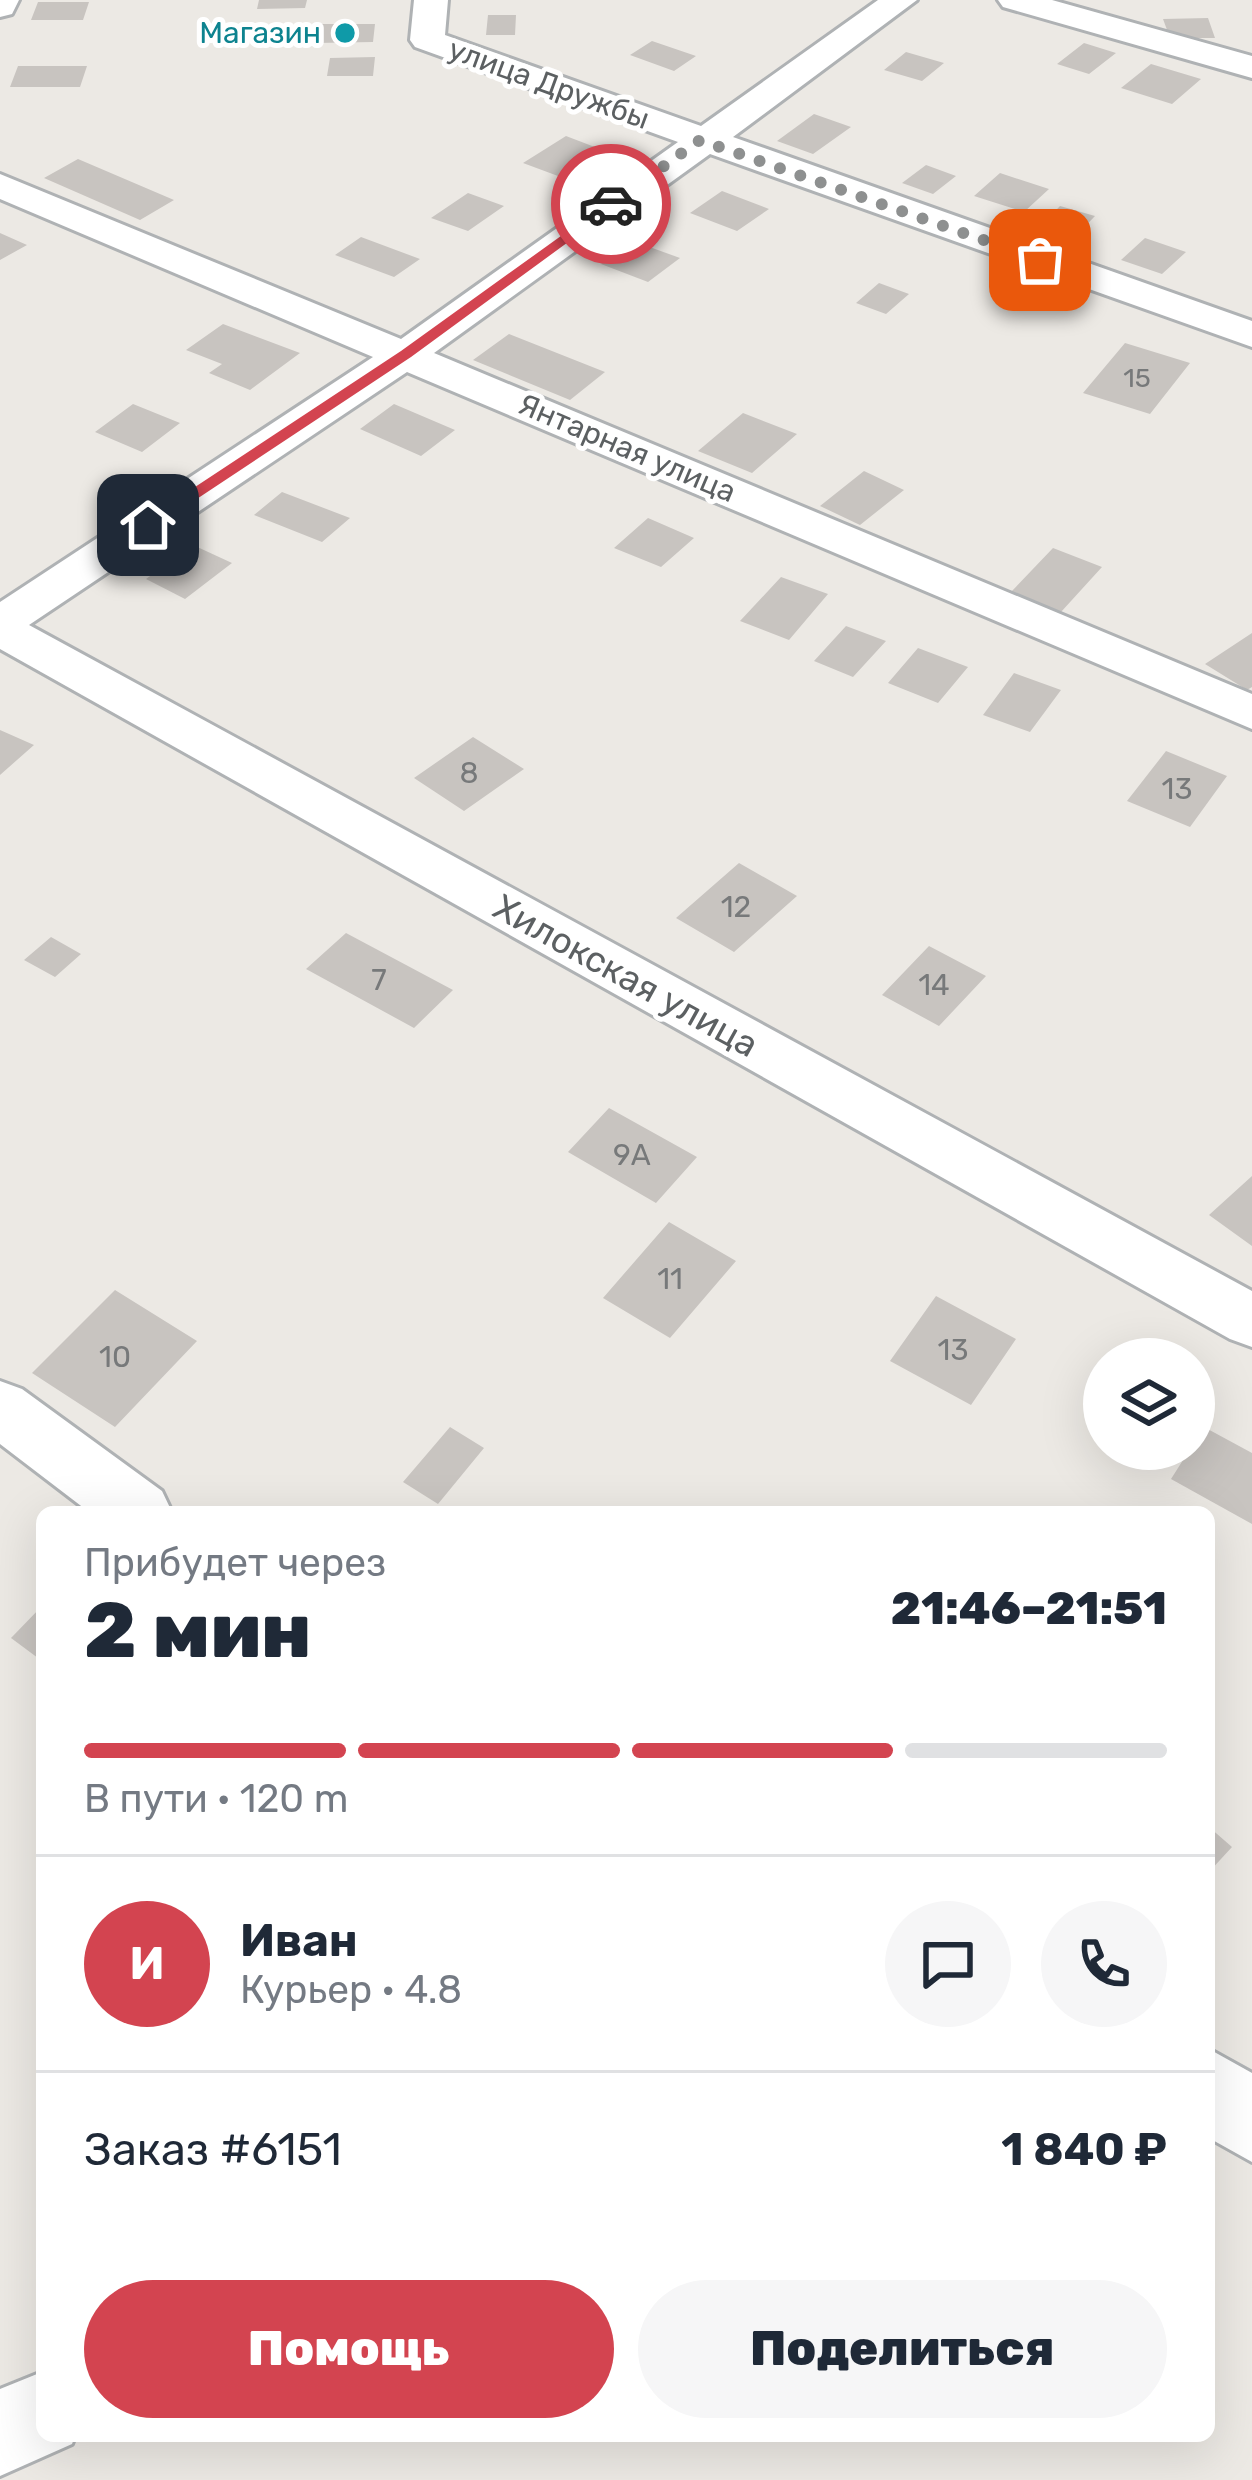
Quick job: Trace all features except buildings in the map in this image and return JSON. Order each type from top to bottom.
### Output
[{"type":"street","name":"улица Дружбы","points":[[431,0],[427,40],[1252,335]]},
{"type":"street","points":[[0,626],[406,354],[900,0]]},
{"type":"street","points":[[1015,0],[1252,67]]},
{"type":"street","name":"Янтарная улица","points":[[0,185],[1252,713]]},
{"type":"street","name":"Хилокская улица","points":[[0,626],[1252,1321]]},
{"type":"street","points":[[0,1408],[131,1506]]},
{"type":"street","points":[[1215,2093],[1252,2123]]},
{"type":"street","points":[[0,2433],[36,2417]]},
{"type":"way so far","points":[[611,204],[700,140],[1040,260]]},
{"type":"place","name":"Магазин","points":[[345,33]]},
{"type":"route","points":[[148,525],[406,354],[611,204]]}]
